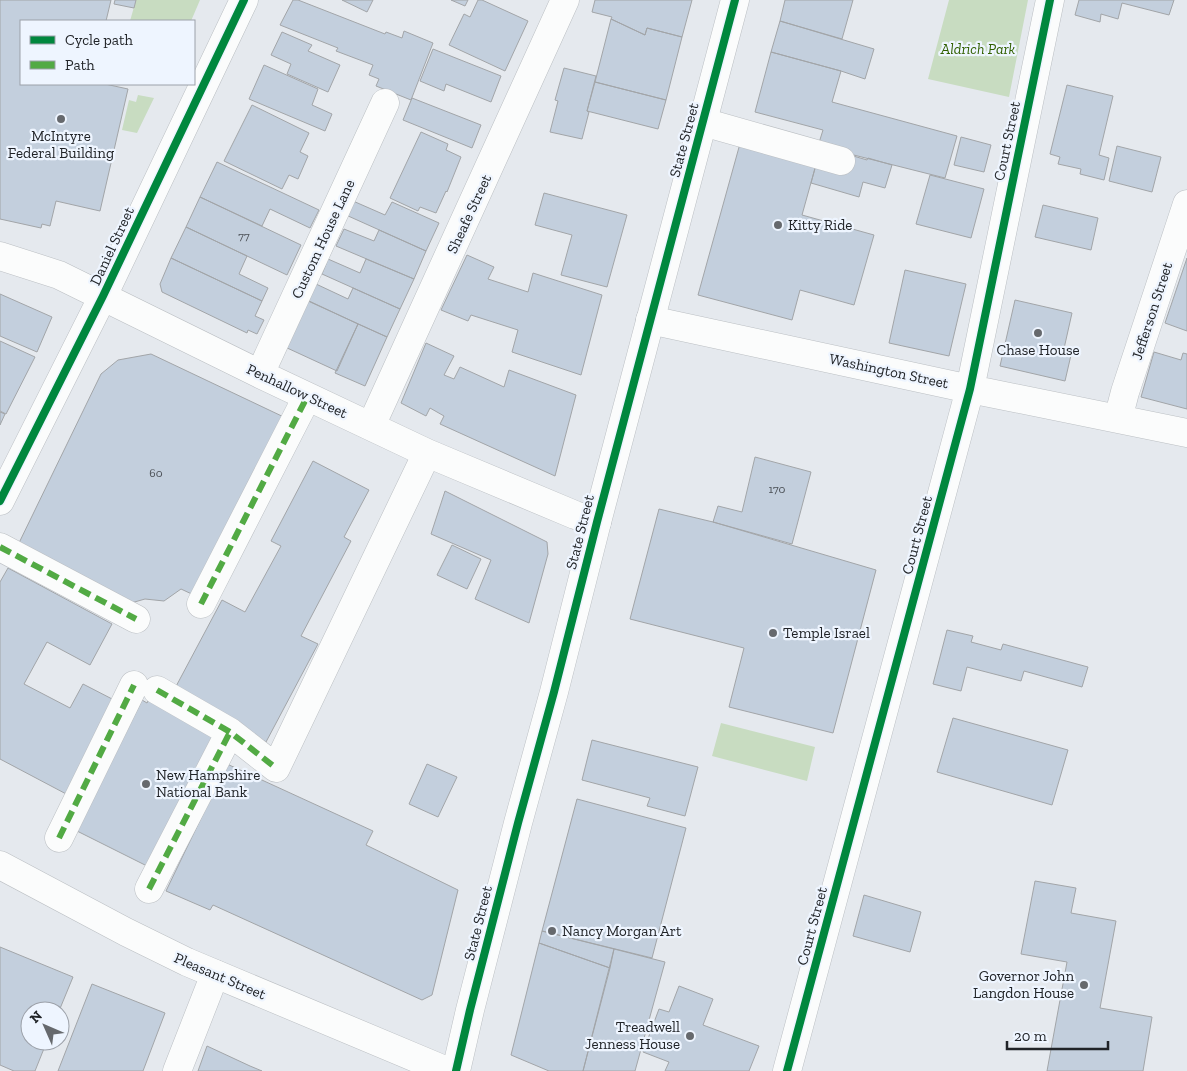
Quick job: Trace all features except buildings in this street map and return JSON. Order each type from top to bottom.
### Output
[{"type":"street","name":"Daniel Street","points":[[0,501],[103,296],[244,0]]},
{"type":"street","name":"Sheafe Street","points":[[371,426],[565,0]]},
{"type":"street","name":"State Street","points":[[456,1071],[518,823],[735,0]]},
{"type":"street","name":"Court Street","points":[[787,1071],[970,389],[1050,0]]},
{"type":"street","name":"Custom House Lane","points":[[260,374],[385,103]]},
{"type":"street","points":[[703,122],[841,161]]},
{"type":"street","name":"Jefferson Street","points":[[1118,418],[1182,237],[1187,204]]},
{"type":"street","name":"Penhallow Street","points":[[0,256],[59,275],[307,397],[426,453],[575,515],[597,522]]},
{"type":"street","name":"Washington Street","points":[[650,320],[1187,434]]},
{"type":"street","points":[[201,604],[307,397]]},
{"type":"street","points":[[59,838],[146,687],[230,732],[276,768],[426,453]]},
{"type":"street","points":[[0,547],[136,619]]},
{"type":"street","points":[[149,889],[230,732]]},
{"type":"street","name":"Pleasant Street","points":[[0,865],[187,962],[447,1071]]},
{"type":"street","points":[[177,1071],[215,974]]},
{"type":"green space","points":[[136,0],[200,0],[191,20],[130,20]]},
{"type":"green space","name":"Aldrich Park","points":[[949,0],[1028,0],[1009,97],[928,79]]},
{"type":"green space","points":[[138,95],[154,98],[137,133],[122,130],[129,100],[136,102]]},
{"type":"green space","points":[[721,723],[815,747],[807,781],[712,756]]},
{"type":"marked path","points":[[201,604],[307,397]]},
{"type":"marked path","points":[[0,547],[136,619]]},
{"type":"marked path","points":[[59,838],[134,685]]},
{"type":"marked path","points":[[157,690],[230,732],[276,768]]},
{"type":"marked path","points":[[149,889],[230,732]]},
{"type":"cycle path","points":[[0,501],[103,296],[244,0]]},
{"type":"cycle path","points":[[456,1071],[518,823],[735,0]]},
{"type":"cycle path","points":[[787,1071],[970,389],[1050,0]]},
{"type":"place","name":"McIntyre Federal Building","points":[[61,119]]},
{"type":"place","name":"Kitty Ride","points":[[778,225]]},
{"type":"place","name":"Chase House","points":[[1038,333]]},
{"type":"place","name":"Temple Israel","points":[[773,633]]},
{"type":"place","name":"New Hampshire National Bank","points":[[146,784]]},
{"type":"place","name":"Nancy Morgan Art","points":[[552,931]]},
{"type":"place","name":"Governor John Langdon House","points":[[1084,985]]},
{"type":"place","name":"Treadwell Jenness House","points":[[690,1036]]}]
